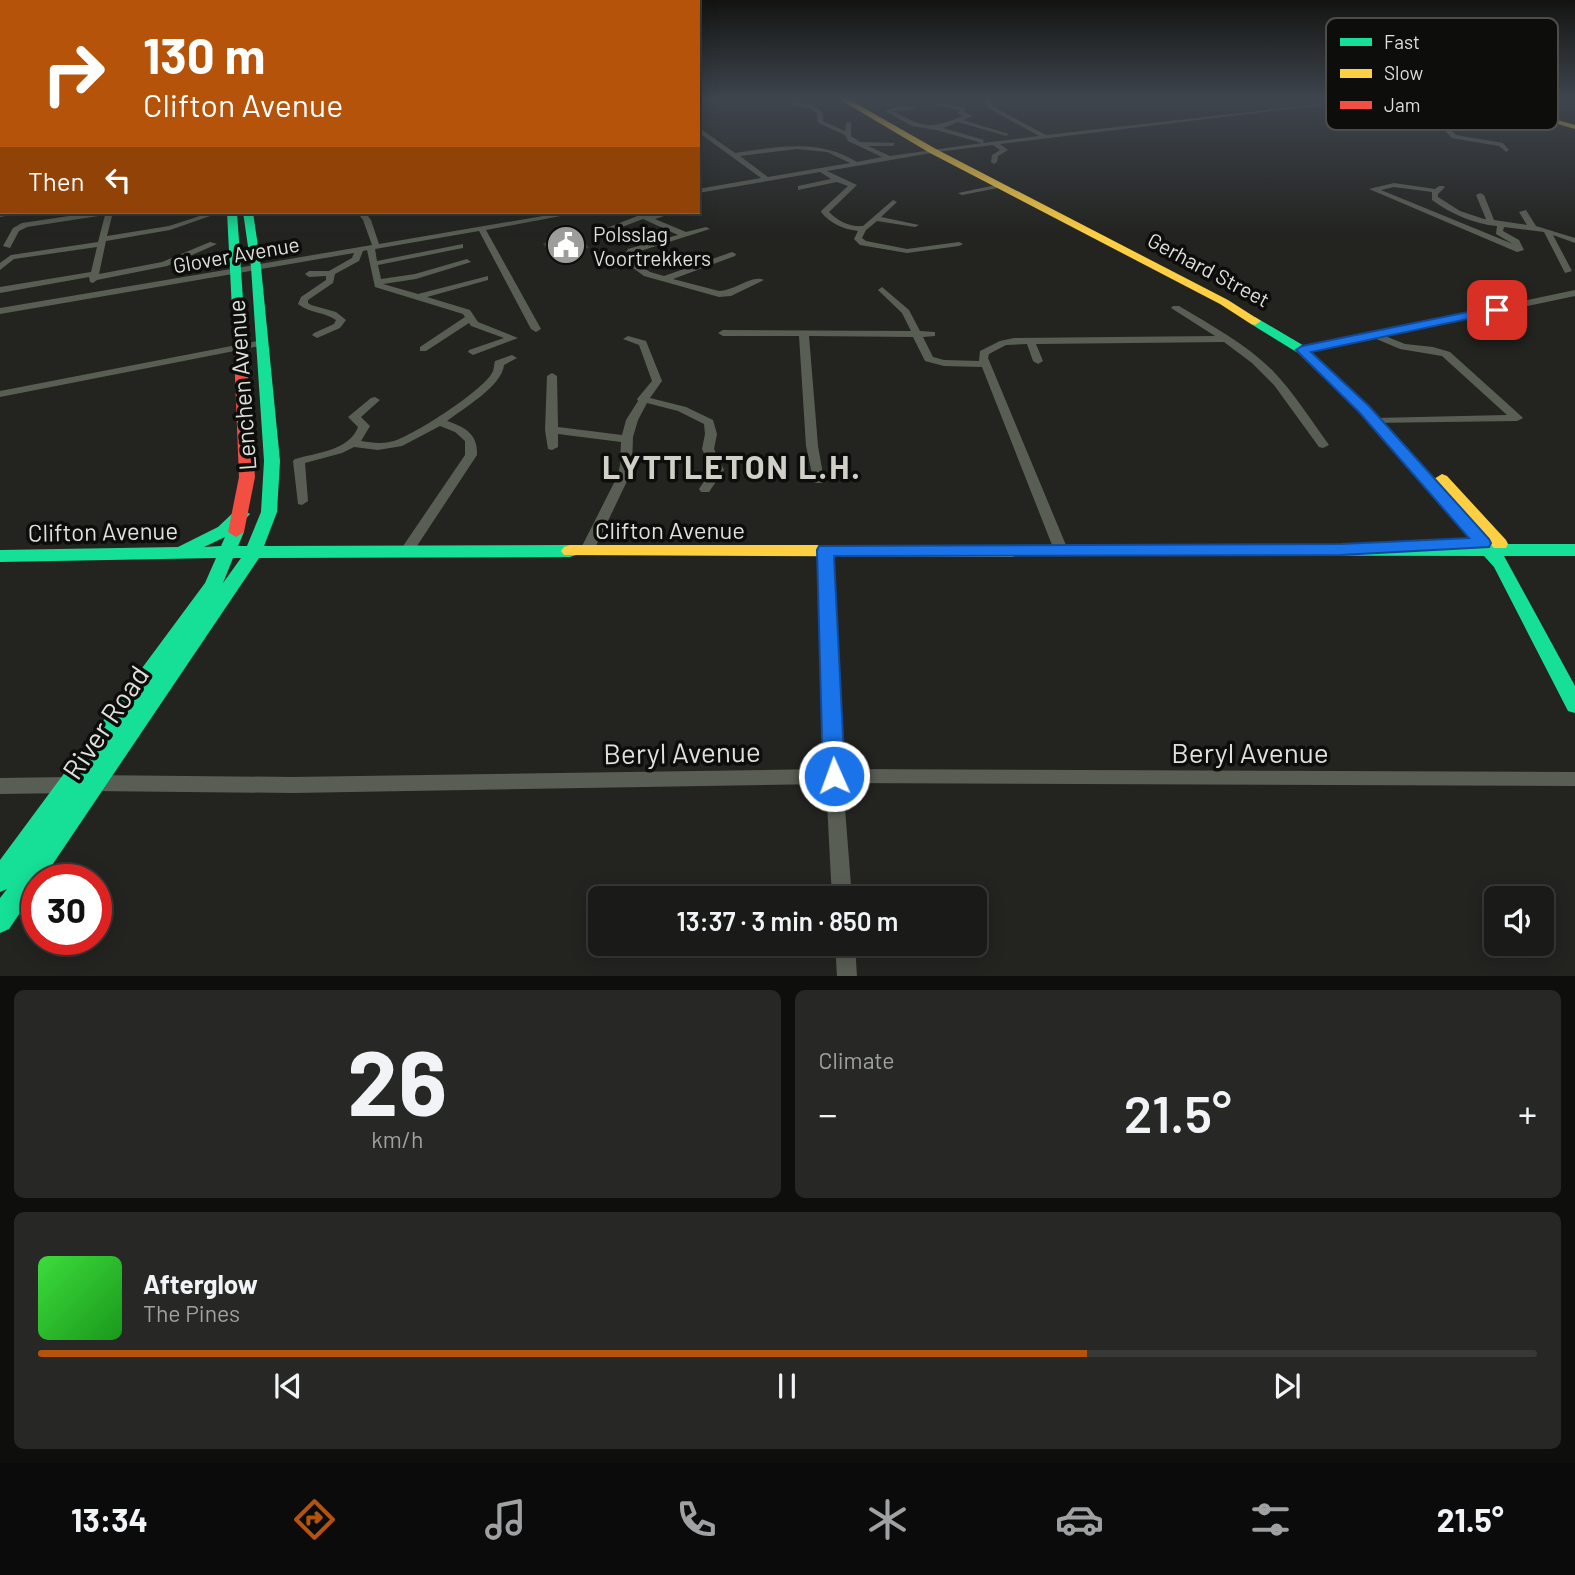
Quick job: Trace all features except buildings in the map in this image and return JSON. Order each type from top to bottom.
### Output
[{"type":"street","points":[[719,145],[767,179]]},
{"type":"street","points":[[863,145],[891,158]]},
{"type":"street","name":"Gerhard Street","points":[[926,145],[1224,302],[1304,349]]},
{"type":"street","points":[[700,191],[936,150],[986,145]]},
{"type":"street","points":[[992,145],[1005,150],[995,155],[994,162]]},
{"type":"street","points":[[1481,145],[1484,151]]},
{"type":"street","points":[[1501,145],[1506,150]]},
{"type":"street","points":[[733,155],[826,147],[839,151],[856,164]]},
{"type":"street","name":"Gerhard Street","points":[[936,150],[1225,299],[1304,349],[1371,409],[1494,550],[1575,705]]},
{"type":"street","points":[[821,170],[837,180],[851,184],[853,188],[827,209],[825,214],[841,224],[862,230]]},
{"type":"street","points":[[801,188],[837,180]]},
{"type":"street","points":[[966,183],[979,190]]},
{"type":"street","points":[[1439,188],[1390,185],[1373,189],[1521,252],[1516,242],[1499,232],[1502,225]]},
{"type":"street","points":[[962,193],[1002,186]]},
{"type":"street","points":[[1439,188],[1434,194],[1442,204],[1491,223],[1533,228],[1575,241]]},
{"type":"street","points":[[1480,195],[1491,223]]},
{"type":"street","points":[[893,202],[862,230],[859,239],[863,243],[899,251],[959,244]]},
{"type":"street","points":[[1523,212],[1533,228]]},
{"type":"street","points":[[7,246],[16,230],[25,225],[96,214]]},
{"type":"street","points":[[89,296],[108,214]]},
{"type":"street","points":[[0,267],[11,257],[170,228],[212,214]]},
{"type":"street","name":"Lenchen Avenue","points":[[232,214],[242,346],[247,477],[244,512],[232,552]]},
{"type":"street","name":"Lenchen Avenue","points":[[248,214],[256,266],[272,472],[269,512],[253,553]]},
{"type":"street","points":[[361,214],[367,248],[377,282],[386,288],[467,312],[474,324],[513,338],[473,352]]},
{"type":"street","name":"Glover Avenue","points":[[0,311],[481,228],[528,216],[553,214]]},
{"type":"street","points":[[603,231],[645,216],[686,235]]},
{"type":"street","points":[[877,219],[915,225]]},
{"type":"street","points":[[481,228],[536,329]]},
{"type":"street","points":[[706,229],[628,254],[626,260],[636,268],[663,279],[722,295],[760,280]]},
{"type":"street","points":[[1547,231],[1568,271]]},
{"type":"street","points":[[0,290],[164,264],[212,244]]},
{"type":"street","points":[[373,264],[460,246]]},
{"type":"street","points":[[309,274],[331,273],[356,259],[367,248]]},
{"type":"street","points":[[663,279],[732,254]]},
{"type":"street","points":[[377,282],[405,278],[467,262]]},
{"type":"street","points":[[317,335],[337,326],[341,320],[333,314],[307,307],[303,301],[329,283],[331,273]]},
{"type":"street","points":[[416,298],[485,278]]},
{"type":"street","points":[[882,290],[903,307],[925,354],[935,362],[987,364]]},
{"type":"street","points":[[1304,349],[1575,293]]},
{"type":"street","points":[[1177,308],[1227,339],[1256,361],[1279,384],[1323,444]]},
{"type":"street","points":[[424,349],[470,317]]},
{"type":"street","points":[[723,332],[932,334]]},
{"type":"street","points":[[804,334],[812,446],[818,481]]},
{"type":"street","points":[[1376,335],[1403,347],[1446,354],[1517,417],[1512,420],[1381,421]]},
{"type":"street","points":[[586,552],[624,476],[628,461],[627,439],[642,399],[655,384],[657,377],[643,343],[628,339]]},
{"type":"street","points":[[1061,550],[984,353],[1007,341],[1227,339]]},
{"type":"street","points":[[1030,340],[1038,361]]},
{"type":"street","points":[[0,394],[262,343]]},
{"type":"street","points":[[352,443],[376,447],[394,446],[439,422],[484,388],[498,373],[499,363],[512,358]]},
{"type":"street","points":[[552,376],[552,447]]},
{"type":"street","points":[[642,399],[682,409],[709,422],[711,434],[708,449],[718,470],[705,489]]},
{"type":"street","points":[[302,501],[299,461],[352,443],[364,431],[361,421],[354,417],[375,400]]},
{"type":"street","points":[[406,552],[471,456],[474,443],[471,437],[439,422]]},
{"type":"street","points":[[551,430],[627,439]]},
{"type":"street","points":[[172,552],[218,534],[244,512]]},
{"type":"street","name":"Clifton Avenue","points":[[0,556],[172,552],[1575,548]]},
{"type":"street","points":[[825,550],[841,886]]},
{"type":"street","name":"River Road","points":[[0,880],[66,785],[214,585],[232,552]]},
{"type":"street","name":"River Road","points":[[0,920],[253,553]]},
{"type":"street","name":"Beryl Avenue","points":[[0,786],[96,783],[292,785],[834,776],[1575,779]]},
{"type":"street","points":[[846,956],[847,976]]},
{"type":"traffic: fast","points":[[232,214],[239,329]]},
{"type":"traffic: fast","points":[[0,920],[253,553],[269,512],[272,461],[256,267],[248,214]]},
{"type":"traffic: fast","points":[[1255,321],[1302,350],[1364,409],[1501,564],[1575,705]]},
{"type":"traffic: fast","points":[[186,548],[224,531],[242,514]]},
{"type":"traffic: fast","points":[[0,880],[66,785],[213,585],[236,532]]},
{"type":"traffic: fast","points":[[1012,551],[1575,550]]},
{"type":"traffic: fast","points":[[0,556],[570,551]]},
{"type":"traffic: slow","points":[[922,145],[1224,302],[1255,321]]},
{"type":"traffic: slow","points":[[1442,479],[1500,544]]},
{"type":"traffic: slow","points":[[570,551],[1012,551]]},
{"type":"traffic: jam","points":[[236,532],[247,477],[239,329]]},
{"type":"place","name":"Polsslag Voortrekkers","points":[[566,245]]},
{"type":"district","name":"LYTTLETON L.H.","points":[[732,466]]},
{"type":"route","points":[[834,776],[825,550],[1341,550],[1359,547],[1483,543],[1364,409],[1302,350],[1497,310]]}]
